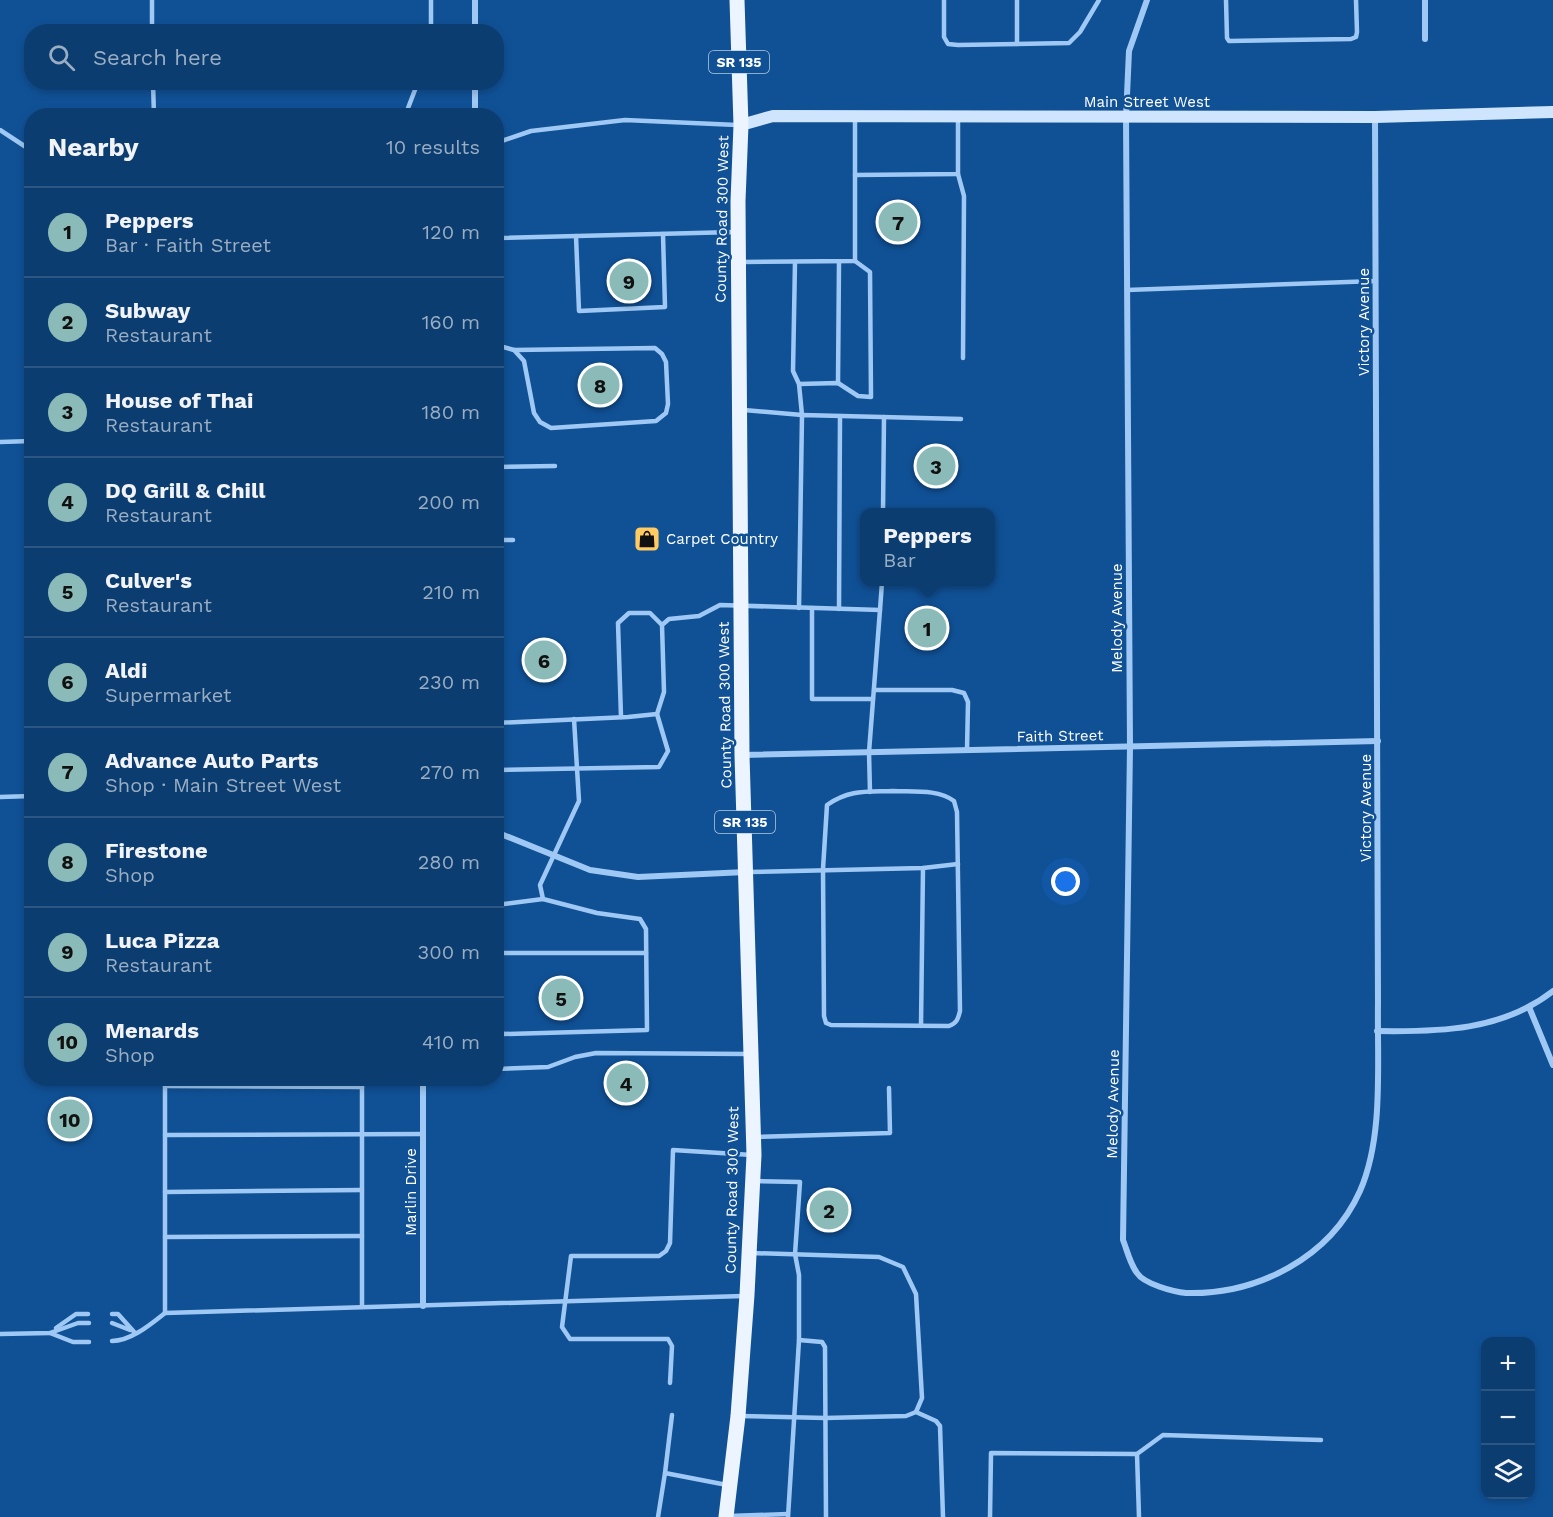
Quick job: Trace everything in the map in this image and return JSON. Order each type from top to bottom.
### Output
[{"type":"main road","name":"County Road 300 West","points":[[726,1516],[738,1416],[754,1181],[742,755],[738,262],[741,125],[737,0]]},
{"type":"main road","name":"Main Street West","points":[[741,125],[773,116],[1375,117],[1553,112]]},
{"type":"street","points":[[475,0],[475,24]]},
{"type":"street","name":"Melody Avenue","points":[[1123,1240],[1130,747],[1126,117],[1129,51],[1147,0]]},
{"type":"street","points":[[1425,0],[1425,39]]},
{"type":"street","points":[[475,90],[475,108]]},
{"type":"street","name":"Victory Avenue","points":[[1123,1240],[1138,1275],[1168,1290],[1182,1293],[1223,1292],[1249,1286],[1289,1268],[1312,1253],[1328,1238],[1349,1212],[1370,1165],[1377,1116],[1375,117]]},
{"type":"street","name":"Faith Street","points":[[742,755],[1378,741]]},
{"type":"street","points":[[504,835],[590,870],[638,877],[747,872]]},
{"type":"street","points":[[1377,1031],[1453,1030],[1484,1024],[1529,1007],[1553,991]]},
{"type":"street","points":[[1529,1007],[1553,1065]]},
{"type":"street","name":"Marlin Drive","points":[[423,1086],[423,1306]]},
{"type":"lane","points":[[152,0],[152,24]]},
{"type":"lane","points":[[431,0],[431,24]]},
{"type":"lane","points":[[944,0],[944,36],[948,44],[958,45],[1069,43],[1080,32],[1098,0]]},
{"type":"lane","points":[[1017,0],[1017,44]]},
{"type":"lane","points":[[1226,0],[1229,41],[1352,39],[1356,37],[1357,32],[1356,0]]},
{"type":"lane","points":[[153,90],[154,108]]},
{"type":"lane","points":[[408,108],[415,90]]},
{"type":"lane","points":[[855,116],[855,261]]},
{"type":"lane","points":[[958,117],[958,174],[964,196],[963,358]]},
{"type":"lane","points":[[504,140],[531,131],[624,120],[741,125]]},
{"type":"lane","points":[[0,130],[24,146]]},
{"type":"lane","points":[[855,175],[958,174]]},
{"type":"lane","points":[[504,238],[738,232]]},
{"type":"lane","points":[[576,236],[579,310],[664,308],[663,234]]},
{"type":"lane","points":[[738,262],[855,261],[870,272],[871,397],[858,396],[838,383],[800,384]]},
{"type":"lane","points":[[795,262],[793,371],[800,384],[802,415],[799,608]]},
{"type":"lane","points":[[838,383],[839,262]]},
{"type":"lane","points":[[1127,290],[1376,281]]},
{"type":"lane","points":[[504,347],[514,350],[655,348],[666,362],[668,404],[666,413],[656,421],[551,428],[540,423],[534,413],[524,361],[514,350]]},
{"type":"lane","points":[[740,409],[802,415],[961,419]]},
{"type":"lane","points":[[839,609],[840,416]]},
{"type":"lane","points":[[883,508],[884,417]]},
{"type":"lane","points":[[0,442],[24,441]]},
{"type":"lane","points":[[504,467],[555,466]]},
{"type":"lane","points":[[504,540],[513,540]]},
{"type":"lane","points":[[870,792],[869,752],[882,586]]},
{"type":"lane","points":[[662,625],[669,619],[699,616],[720,605],[880,610]]},
{"type":"lane","points":[[812,608],[812,699],[873,699]]},
{"type":"lane","points":[[504,770],[658,767],[668,751],[657,714],[664,692],[662,625],[650,613],[629,613],[618,623],[621,717]]},
{"type":"lane","points":[[874,690],[952,690],[964,693],[968,702],[967,750]]},
{"type":"lane","points":[[504,723],[657,714]]},
{"type":"lane","points":[[543,899],[540,885],[579,801],[574,719]]},
{"type":"lane","points":[[852,792],[929,793],[947,796],[954,801],[957,812],[958,864],[960,1011],[956,1023],[950,1026],[921,1026],[831,1025],[826,1023],[824,1017],[823,869],[827,806],[852,792]]},
{"type":"lane","points":[[0,797],[24,796]]},
{"type":"lane","points":[[747,872],[923,868],[958,864]]},
{"type":"lane","points":[[921,1026],[923,868]]},
{"type":"lane","points":[[504,903],[543,899],[597,913],[640,919],[646,929],[647,1030],[504,1034]]},
{"type":"lane","points":[[504,953],[646,953]]},
{"type":"lane","points":[[504,1069],[548,1067],[575,1057],[596,1053],[751,1054]]},
{"type":"lane","points":[[165,1313],[165,1086],[362,1087],[362,1306]]},
{"type":"lane","points":[[754,1137],[890,1133],[889,1088]]},
{"type":"lane","points":[[165,1135],[423,1134]]},
{"type":"lane","points":[[670,1383],[672,1346],[668,1339],[570,1339],[562,1327],[571,1256],[659,1256],[666,1251],[670,1244],[673,1150],[754,1155]]},
{"type":"lane","points":[[726,1516],[788,1516],[799,1340],[800,1275],[795,1254],[800,1182],[754,1181]]},
{"type":"lane","points":[[165,1192],[362,1190]]},
{"type":"lane","points":[[165,1237],[362,1236]]},
{"type":"lane","points":[[738,1416],[825,1418],[906,1416],[916,1412],[922,1398],[916,1294],[903,1267],[879,1257],[750,1253]]},
{"type":"lane","points":[[112,1341],[120,1341],[165,1313],[747,1295]]},
{"type":"lane","points":[[50,1333],[76,1314],[88,1314]]},
{"type":"lane","points":[[112,1314],[118,1314],[135,1333]]},
{"type":"lane","points":[[0,1334],[50,1333],[78,1323],[89,1323]]},
{"type":"lane","points":[[112,1323],[135,1333]]},
{"type":"lane","points":[[50,1333],[73,1342],[89,1342]]},
{"type":"lane","points":[[799,1340],[824,1344],[826,1517]]},
{"type":"lane","points":[[916,1412],[936,1421],[940,1426],[943,1517]]},
{"type":"lane","points":[[658,1517],[672,1415]]},
{"type":"lane","points":[[990,1517],[991,1453],[1137,1454],[1163,1435],[1321,1440]]},
{"type":"lane","points":[[1137,1454],[1139,1517]]},
{"type":"lane","points":[[664,1473],[730,1486]]},
{"type":"place","name":"Advance Auto Parts","points":[[898,222]]},
{"type":"place","name":"Luca Pizza","points":[[629,281]]},
{"type":"place","name":"Firestone","points":[[600,385]]},
{"type":"place","name":"House of Thai","points":[[936,466]]},
{"type":"place","name":"Carpet Country","points":[[647,539]]},
{"type":"place","name":"Peppers","points":[[927,628]]},
{"type":"place","name":"Aldi","points":[[544,660]]},
{"type":"place","name":"Culver's","points":[[561,998]]},
{"type":"place","name":"DQ Grill & Chill","points":[[626,1083]]},
{"type":"place","name":"Menards","points":[[70,1119]]},
{"type":"place","name":"Subway","points":[[829,1210]]}]
